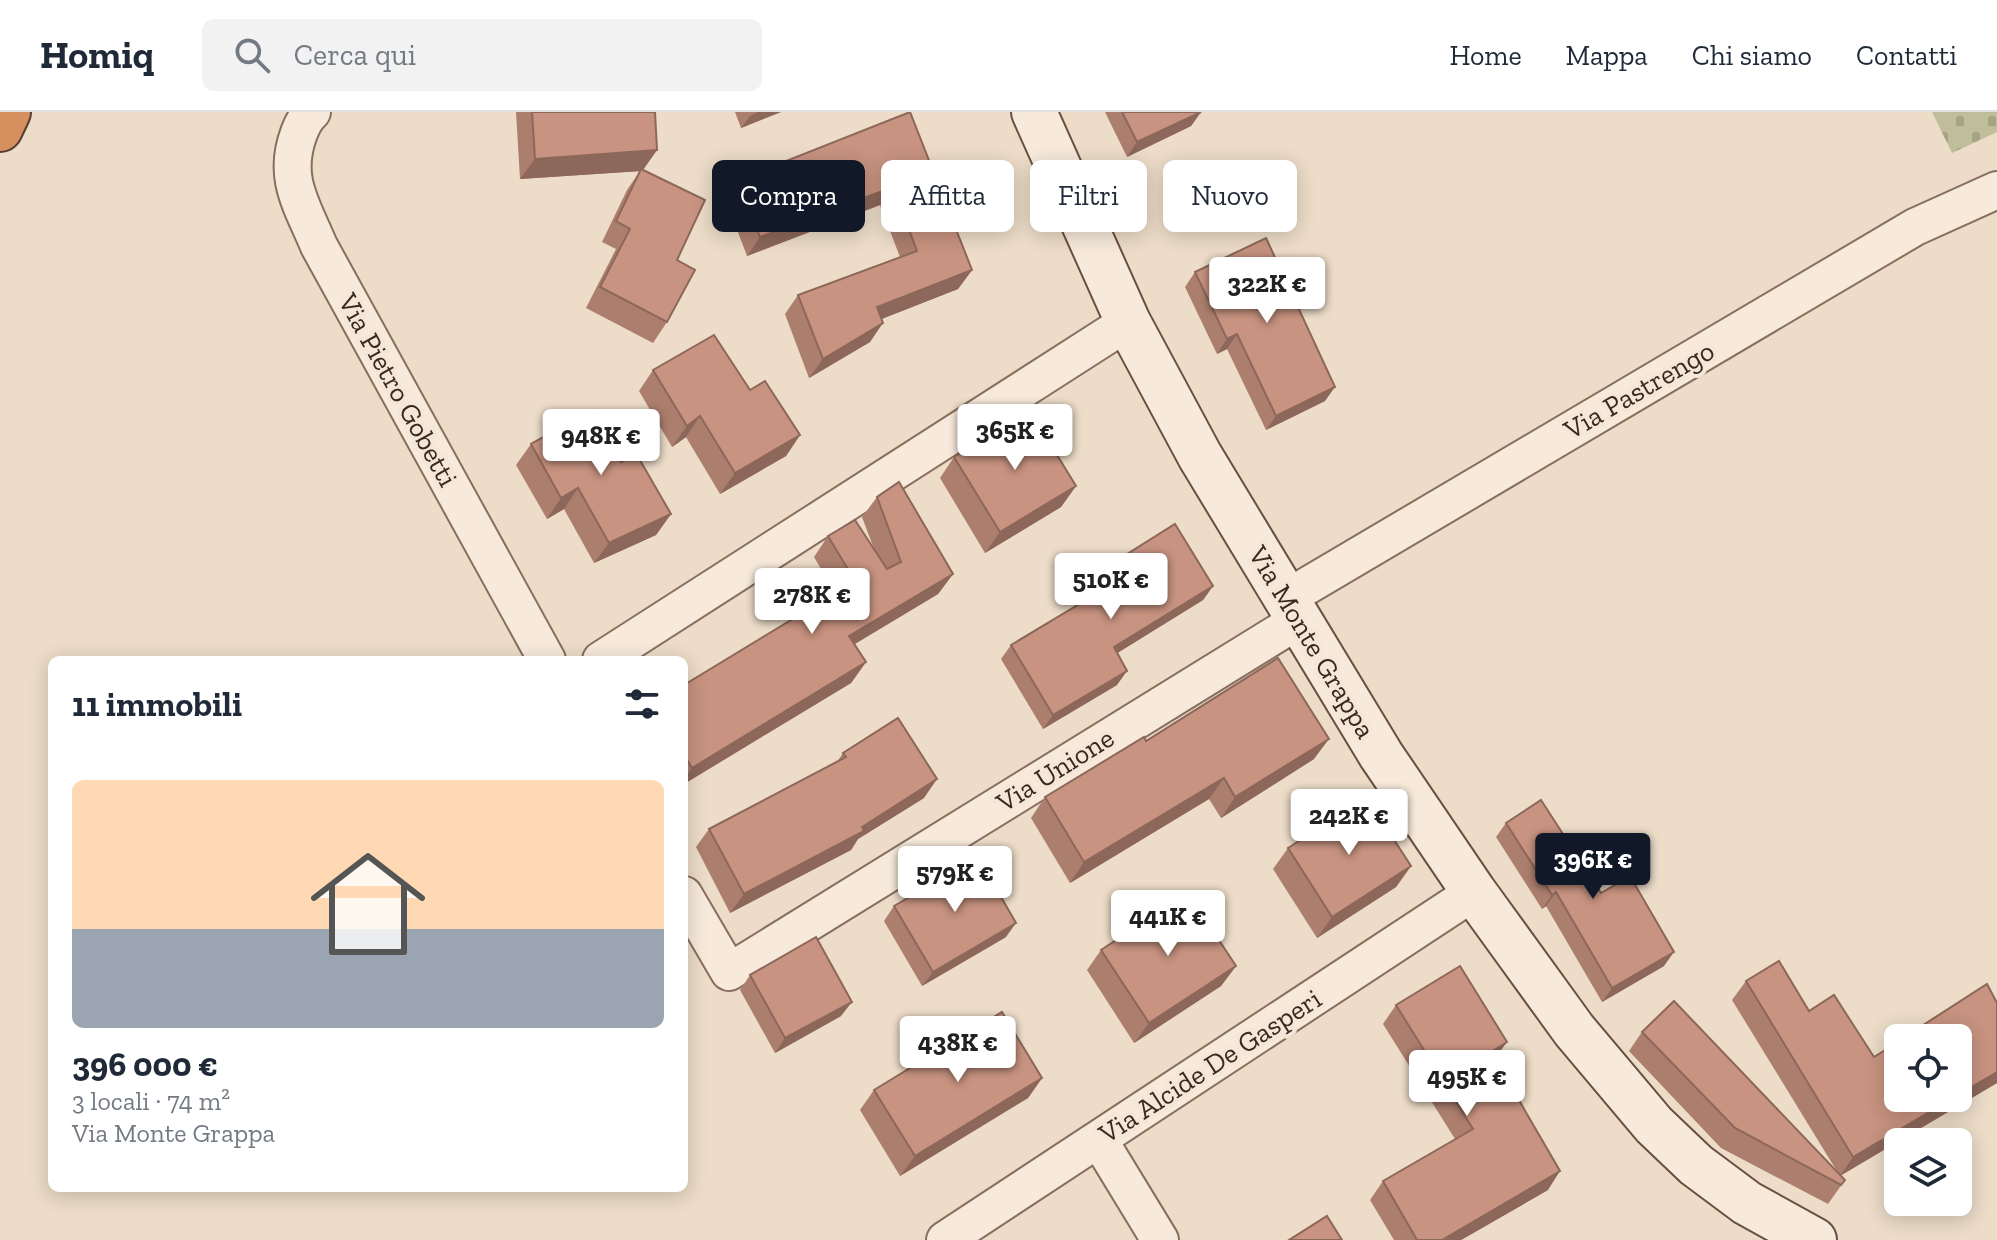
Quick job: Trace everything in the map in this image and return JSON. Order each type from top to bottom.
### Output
[{"type":"highway","points":[[0,129],[8,112]]},
{"type":"street","name":"Via Pietro Gobetti","points":[[312,112],[305,118],[291,154],[292,174],[319,246],[545,656]]},
{"type":"street","name":"Via Monte Grappa","points":[[1034,112],[1128,322],[1200,456],[1381,755],[1474,892],[1574,1030],[1654,1125],[1696,1165],[1747,1203],[1814,1240]]},
{"type":"street","name":"Via Pastrengo","points":[[1292,609],[1915,227],[1997,190]]},
{"type":"street","points":[[607,656],[1128,322]]},
{"type":"street","name":"Via Unione","points":[[688,902],[729,972],[1292,609]]},
{"type":"street","name":"Via Alcide De Gasperi","points":[[945,1240],[1474,892]]},
{"type":"street","points":[[1099,1140],[1160,1240]]},
{"type":"green space","points":[[1932,112],[1997,112],[1997,132],[1952,153]]},
{"type":"building","points":[[532,112],[655,112],[657,150],[535,159]]},
{"type":"building","points":[[910,112],[929,160],[881,160],[881,192],[865,198],[865,160],[789,160]]},
{"type":"building","points":[[1122,112],[1201,112],[1137,142]]},
{"type":"building","points":[[641,169],[705,200],[677,260],[695,270],[667,322],[600,287],[630,229],[616,221]]},
{"type":"building","points":[[910,232],[957,232],[972,270],[877,307],[883,323],[823,359],[798,295],[917,251]]},
{"type":"building","points":[[1266,238],[1335,387],[1276,416],[1237,334],[1227,339],[1195,272]]},
{"type":"building","points":[[714,335],[750,390],[765,381],[800,435],[735,473],[700,416],[687,426],[653,370]]},
{"type":"building","points":[[592,410],[621,462],[637,455],[671,514],[609,543],[578,488],[561,498],[531,444]]},
{"type":"building","points":[[1030,411],[1076,486],[1000,532],[954,457]]},
{"type":"building","points":[[899,482],[953,574],[849,636],[866,662],[692,768],[688,762],[688,683],[855,581],[828,536],[855,520],[887,569],[901,562],[877,497]]},
{"type":"building","points":[[1175,524],[1213,586],[1114,647],[1127,671],[1053,715],[1011,645],[1126,576],[1116,561]]},
{"type":"building","points":[[1278,658],[1329,739],[1235,797],[1224,778],[1084,862],[1045,797],[1144,737],[1146,741]]},
{"type":"building","points":[[898,718],[937,779],[862,827],[864,831],[744,894],[709,829],[846,757],[843,753]]},
{"type":"building","points":[[1367,798],[1411,866],[1332,917],[1288,848]]},
{"type":"building","points":[[1541,800],[1601,893],[1630,876],[1674,952],[1612,988],[1556,892],[1552,895],[1506,823]]},
{"type":"building","points":[[978,857],[1016,923],[933,972],[894,906]]},
{"type":"building","points":[[1188,893],[1236,966],[1149,1023],[1101,950]]},
{"type":"building","points":[[816,937],[852,1002],[785,1038],[750,975]]},
{"type":"building","points":[[1779,961],[1809,1011],[1834,995],[1874,1057],[1884,1051],[1884,1112],[1929,1112],[1902,1128],[1884,1128],[1884,1139],[1853,1157],[1746,981]]},
{"type":"building","points":[[1460,966],[1507,1042],[1491,1052],[1560,1171],[1442,1240],[1417,1240],[1383,1181],[1473,1129],[1396,1005]]},
{"type":"building","points":[[1987,984],[1997,1003],[1997,1072],[1972,1087],[1972,1024],[1925,1024]]},
{"type":"building","points":[[1674,1001],[1845,1180],[1841,1185],[1735,1128],[1642,1032]]},
{"type":"building","points":[[1002,1012],[1042,1078],[915,1156],[874,1090]]},
{"type":"building","points":[[1327,1216],[1342,1240],[1289,1240]]}]
